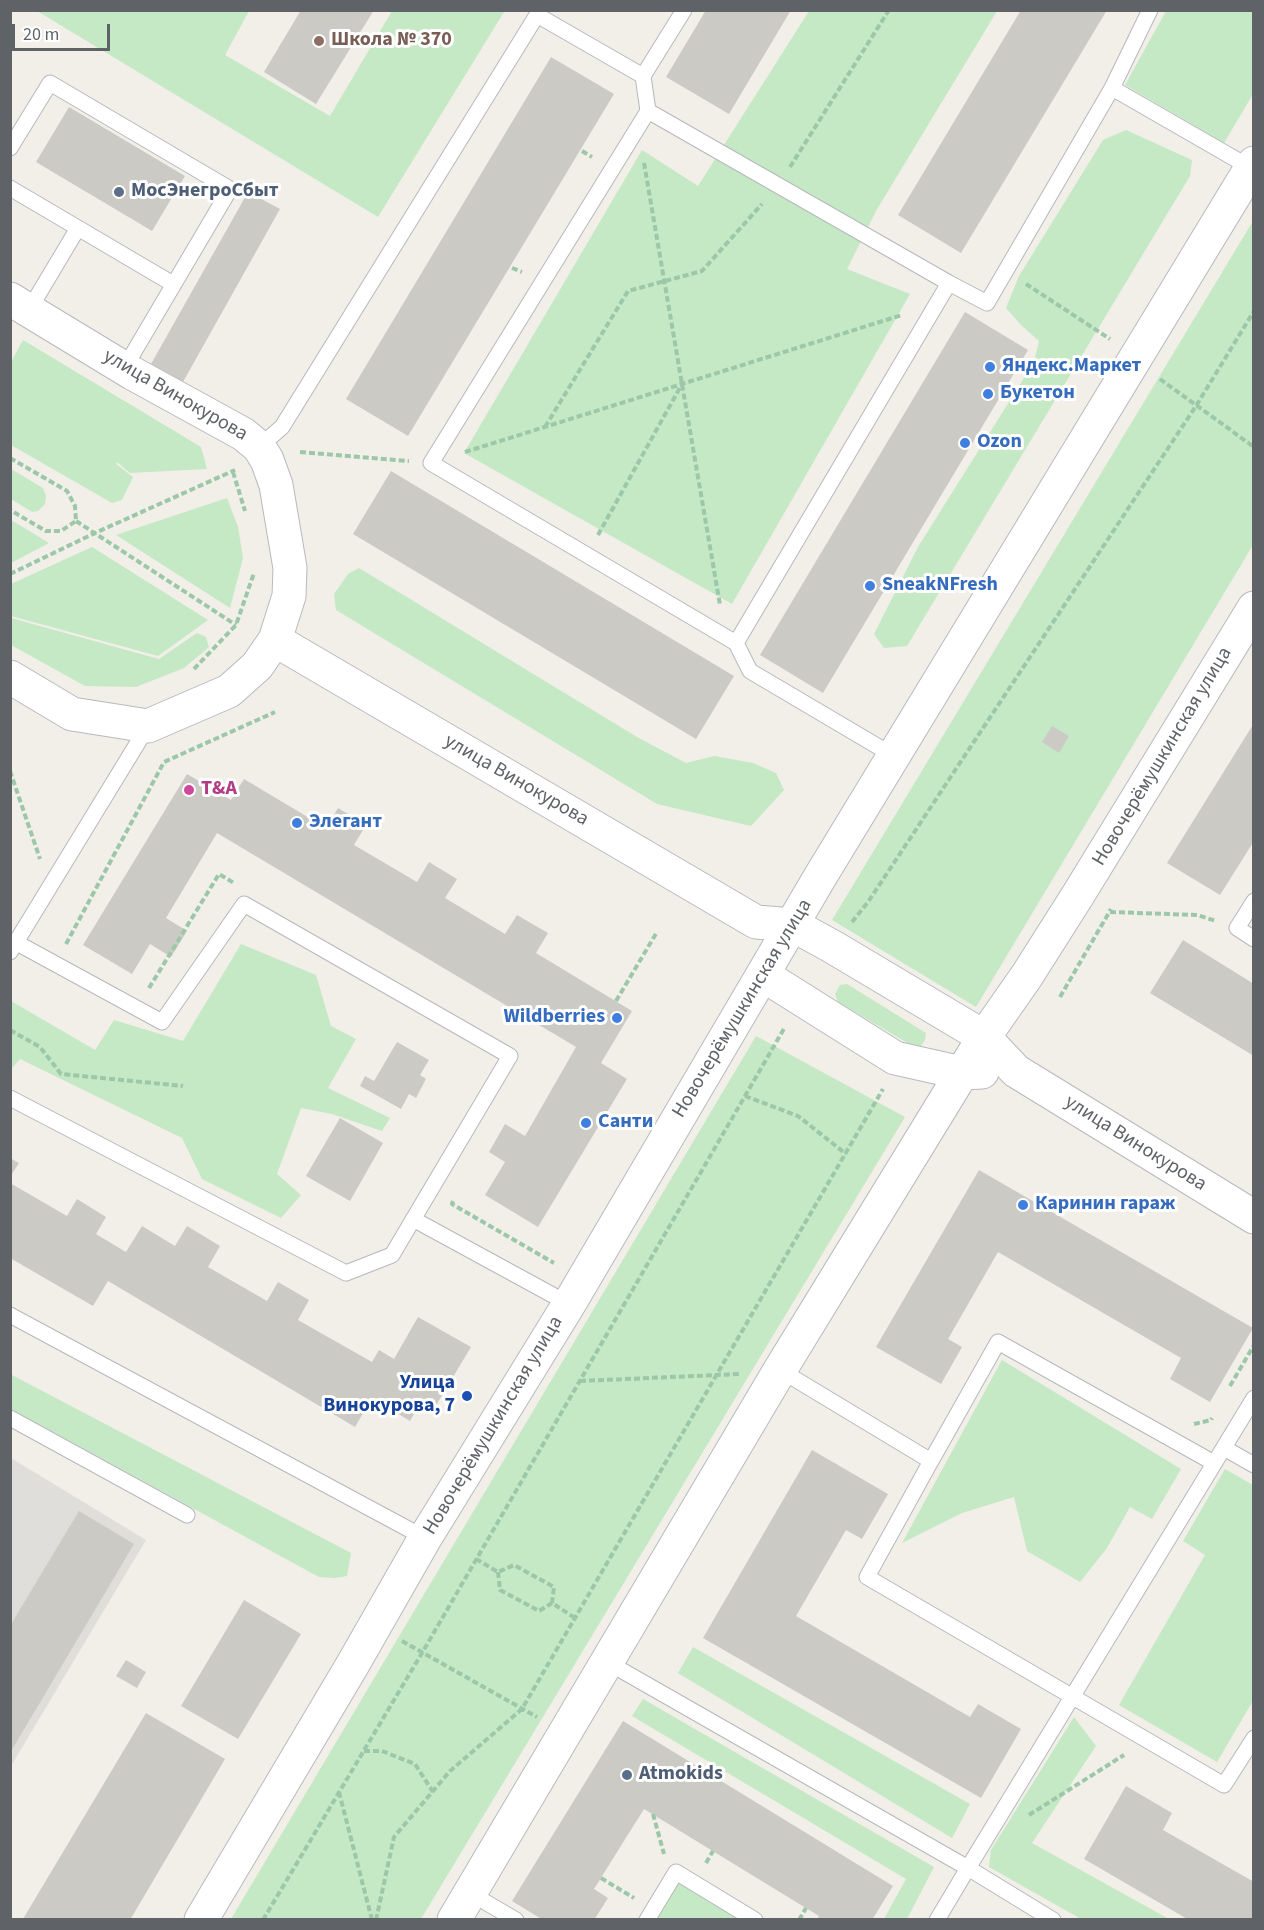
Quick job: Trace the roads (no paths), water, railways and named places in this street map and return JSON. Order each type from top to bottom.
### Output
[{"type":"street","name":"Новочерёмушкинская улица","points":[[201,1920],[425,1538],[569,1304],[894,756],[1252,165]]},
{"type":"street","name":"улица Винокурова","points":[[20,304],[125,368],[243,434],[263,454]]},
{"type":"street","points":[[10,677],[72,714],[148,726],[229,691],[257,666],[275,640],[289,596],[290,568],[276,485],[263,454]]},
{"type":"street","name":"Новочерёмушкинская улица","points":[[462,1906],[780,1370],[984,1037],[1031,970],[1254,608]]},
{"type":"street","name":"улица Винокурова","points":[[275,640],[756,922],[793,925],[833,947],[984,1037],[1016,1071],[1254,1217]]},
{"type":"street","points":[[756,922],[764,975],[895,1058],[962,1073],[1016,1071]]},
{"type":"lane","points":[[684,10],[643,76],[648,111],[431,464],[731,640],[750,671],[894,756]]},
{"type":"lane","points":[[648,111],[987,303],[1112,88],[1150,10]]},
{"type":"lane","points":[[263,454],[282,427],[537,15],[643,76]]},
{"type":"lane","points":[[10,148],[50,82],[230,189],[125,368]]},
{"type":"lane","points":[[1112,88],[1252,165]]},
{"type":"lane","points":[[10,188],[173,284]]},
{"type":"lane","points":[[20,304],[78,228]]},
{"type":"lane","points":[[731,640],[949,283]]},
{"type":"lane","points":[[10,1098],[346,1273],[392,1255],[510,1056],[244,904],[162,1022],[14,948],[148,726]]},
{"type":"lane","points":[[1254,901],[1237,928],[1254,939]]},
{"type":"lane","points":[[413,1219],[569,1304]]},
{"type":"lane","points":[[10,1315],[425,1538]]},
{"type":"lane","points":[[1214,1463],[998,1342],[867,1576],[1224,1785],[1254,1738]]},
{"type":"lane","points":[[780,1370],[932,1461]]},
{"type":"lane","points":[[937,1920],[1254,1398]]},
{"type":"lane","points":[[10,1418],[188,1515]]},
{"type":"lane","points":[[1224,1448],[1254,1465]]},
{"type":"lane","points":[[607,1662],[968,1868],[1053,1920]]},
{"type":"lane","points":[[650,1915],[676,1872],[755,1920]]},
{"type":"lane","points":[[462,1906],[516,1920]]},
{"type":"place","name":"Школа № 370","points":[[319,41]]},
{"type":"place","name":"МосЭнегроСбыт","points":[[119,192]]},
{"type":"place","name":"Яндекс.Маркет","points":[[990,367]]},
{"type":"place","name":"Букетон","points":[[988,394]]},
{"type":"place","name":"Ozon","points":[[965,443]]},
{"type":"place","name":"SneakNFresh","points":[[870,586]]},
{"type":"place","name":"T&A","points":[[189,790]]},
{"type":"place","name":"Элегант","points":[[297,823]]},
{"type":"place","name":"Wildberries","points":[[617,1018]]},
{"type":"place","name":"Санти","points":[[586,1123]]},
{"type":"place","name":"Каринин гараж","points":[[1023,1205]]},
{"type":"place","name":"Улица Винокурова, 7","points":[[467,1396]]},
{"type":"place","name":"Atmokids","points":[[627,1775]]}]
